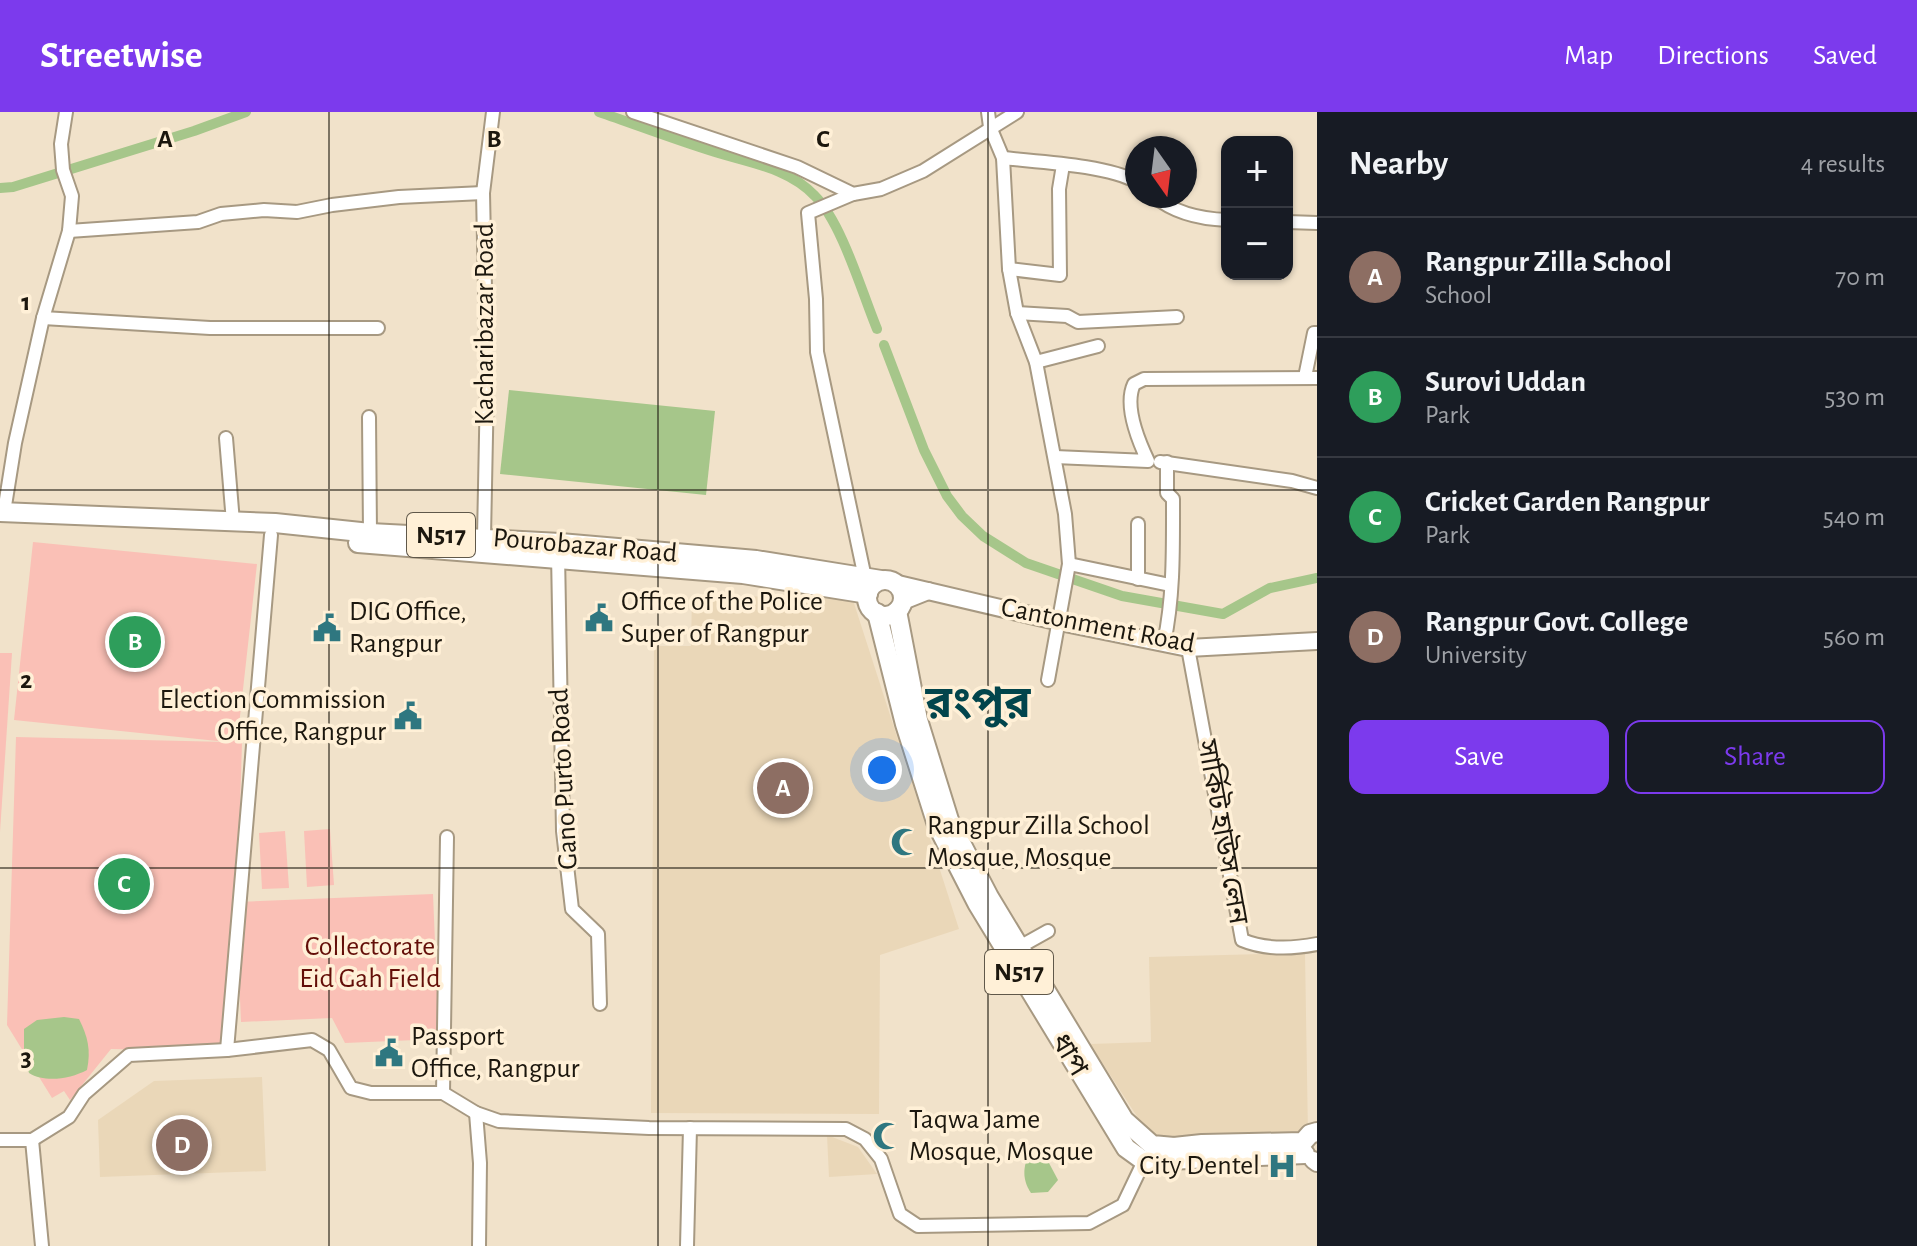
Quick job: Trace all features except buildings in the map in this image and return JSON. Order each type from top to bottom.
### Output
[{"type":"highway","name":"Pourobazar Road","points":[[1,515],[233,522],[370,533],[484,537],[558,552]]},
{"type":"highway","name":"Pourobazar Road","points":[[1,515],[558,552],[885,592]]},
{"type":"highway","name":"ধাপ","points":[[1312,1152],[1144,1161],[1126,1148],[1013,950],[949,820],[918,720],[885,592],[868,602],[877,613],[905,724],[937,825],[977,903],[1013,950],[1124,1120],[1146,1143],[1174,1147],[1202,1144],[1312,1152]]},
{"type":"main road","name":"Cantonment Road","points":[[885,592],[929,590],[1060,622],[1188,648],[1317,641]]},
{"type":"street","points":[[1,515],[43,318],[69,231],[72,196],[63,170],[61,144],[66,112]]},
{"type":"street","name":"Kacharibazar Road","points":[[484,537],[487,354],[483,193],[493,112]]},
{"type":"street","points":[[988,112],[1001,152],[1009,269],[1017,313],[1036,362],[1065,514],[1069,564],[1048,680]]},
{"type":"street","points":[[885,592],[817,352],[816,299],[808,213],[853,194],[881,189],[923,171],[1017,112]]},
{"type":"street","points":[[628,115],[718,147],[797,167],[853,194]]},
{"type":"street","points":[[1001,152],[1125,176]]},
{"type":"street","points":[[1009,269],[1060,275],[1059,189],[1063,165]]},
{"type":"street","points":[[69,231],[198,222],[221,214],[264,210],[297,212],[399,197],[483,193]]},
{"type":"street","points":[[1168,208],[1221,220]]},
{"type":"street","points":[[1293,222],[1317,223]]},
{"type":"street","points":[[1017,313],[1067,316],[1078,322],[1177,317]]},
{"type":"street","points":[[43,318],[210,328],[378,328]]},
{"type":"street","points":[[1148,461],[1140,443],[1129,394],[1134,384],[1144,379],[1311,377],[1314,333],[1317,333]]},
{"type":"street","points":[[1036,362],[1098,346]]},
{"type":"street","points":[[369,417],[370,533]]},
{"type":"street","points":[[226,438],[233,522]]},
{"type":"street","points":[[1055,457],[1167,462],[1292,481],[1317,488]]},
{"type":"street","points":[[1164,643],[1170,616],[1173,499],[1167,493],[1167,462]]},
{"type":"street","points":[[1138,524],[1138,579]]},
{"type":"street","points":[[227,1050],[271,535]]},
{"type":"street","name":"Gano Purto Road","points":[[558,552],[563,831],[572,909],[598,934],[600,1004]]},
{"type":"street","points":[[1069,564],[1170,585]]},
{"type":"street","name":"সার্কিট হাউস লেন","points":[[1188,648],[1242,940],[1259,947],[1277,948],[1317,944]]},
{"type":"street","points":[[443,1093],[447,837]]},
{"type":"street","points":[[1013,950],[1048,931]]},
{"type":"street","points":[[0,1140],[32,1140],[69,1117],[84,1094],[129,1055],[227,1050],[312,1040],[329,1050],[351,1088],[371,1093],[443,1093],[476,1113],[499,1121],[690,1128],[846,1129],[865,1139],[881,1159],[900,1214],[918,1226],[1089,1223],[1123,1205],[1144,1161]]},
{"type":"street","points":[[476,1113],[480,1163],[479,1246]]},
{"type":"street","points":[[687,1246],[690,1128]]},
{"type":"street","points":[[32,1140],[42,1246]]},
{"type":"shaded area","points":[[509,390],[715,411],[706,495],[500,474]]},
{"type":"shaded area","points":[[692,596],[852,597],[959,929],[880,955],[879,1114],[651,1113],[654,646],[691,646]]},
{"type":"shaded area","points":[[1305,953],[1308,1135],[1151,1138],[1090,1044],[1151,1042],[1149,957]]},
{"type":"shaded area","points":[[79,1019],[89,1050],[87,1070],[58,1079],[29,1073],[24,1054],[24,1029],[37,1020]]},
{"type":"shaded area","points":[[262,1077],[266,1171],[100,1177],[98,1120],[154,1081]]},
{"type":"shaded area","points":[[827,1135],[858,1147],[877,1174],[829,1177]]},
{"type":"shaded area","points":[[1041,1148],[1058,1180],[1048,1192],[1031,1193],[1026,1182],[1025,1166],[1032,1149]]},
{"type":"green space","name":"Collectorate Eid Gah Field","points":[[33,542],[257,564],[237,743],[242,743],[237,902],[433,894],[439,1039],[345,1043],[332,1018],[241,1022],[237,930],[232,1052],[111,1049],[70,1100],[64,1091],[52,1098],[7,1025],[16,737],[227,742],[14,720]]},
{"type":"green space","points":[[0,653],[12,653],[0,832]]},
{"type":"green space","points":[[330,829],[334,885],[307,887],[304,831]]},
{"type":"green space","points":[[285,831],[289,888],[262,889],[259,833]]},
{"type":"waterway","points":[[0,188],[13,187],[246,112]]},
{"type":"waterway","points":[[599,112],[768,168],[805,187],[825,208],[834,223],[877,329]]},
{"type":"waterway","points":[[884,345],[924,450],[947,496],[983,536],[1026,563],[1122,596],[1223,614],[1270,588],[1317,578]]},
{"type":"place","name":"Office of the Police Super of Rangpur","points":[[599,618]]},
{"type":"place","name":"DIG Office, Rangpur","points":[[327,628]]},
{"type":"place","name":"Surovi Uddan","points":[[135,642]]},
{"type":"place","name":"Election Commission Office, Rangpur","points":[[408,716]]},
{"type":"place","name":"Rangpur Zilla School","points":[[783,788]]},
{"type":"place","name":"Rangpur Zilla School Mosque, Mosque","points":[[905,842]]},
{"type":"place","name":"Cricket Garden Rangpur","points":[[124,884]]},
{"type":"place","name":"Passport Office, Rangpur","points":[[389,1053]]},
{"type":"place","name":"Taqwa Jame Mosque, Mosque","points":[[887,1136]]},
{"type":"place","name":"Rangpur Govt. College","points":[[182,1145]]},
{"type":"place","name":"City Dentel","points":[[1282,1166]]},
{"type":"district","name":"রংপুর","points":[[978,704]]}]
